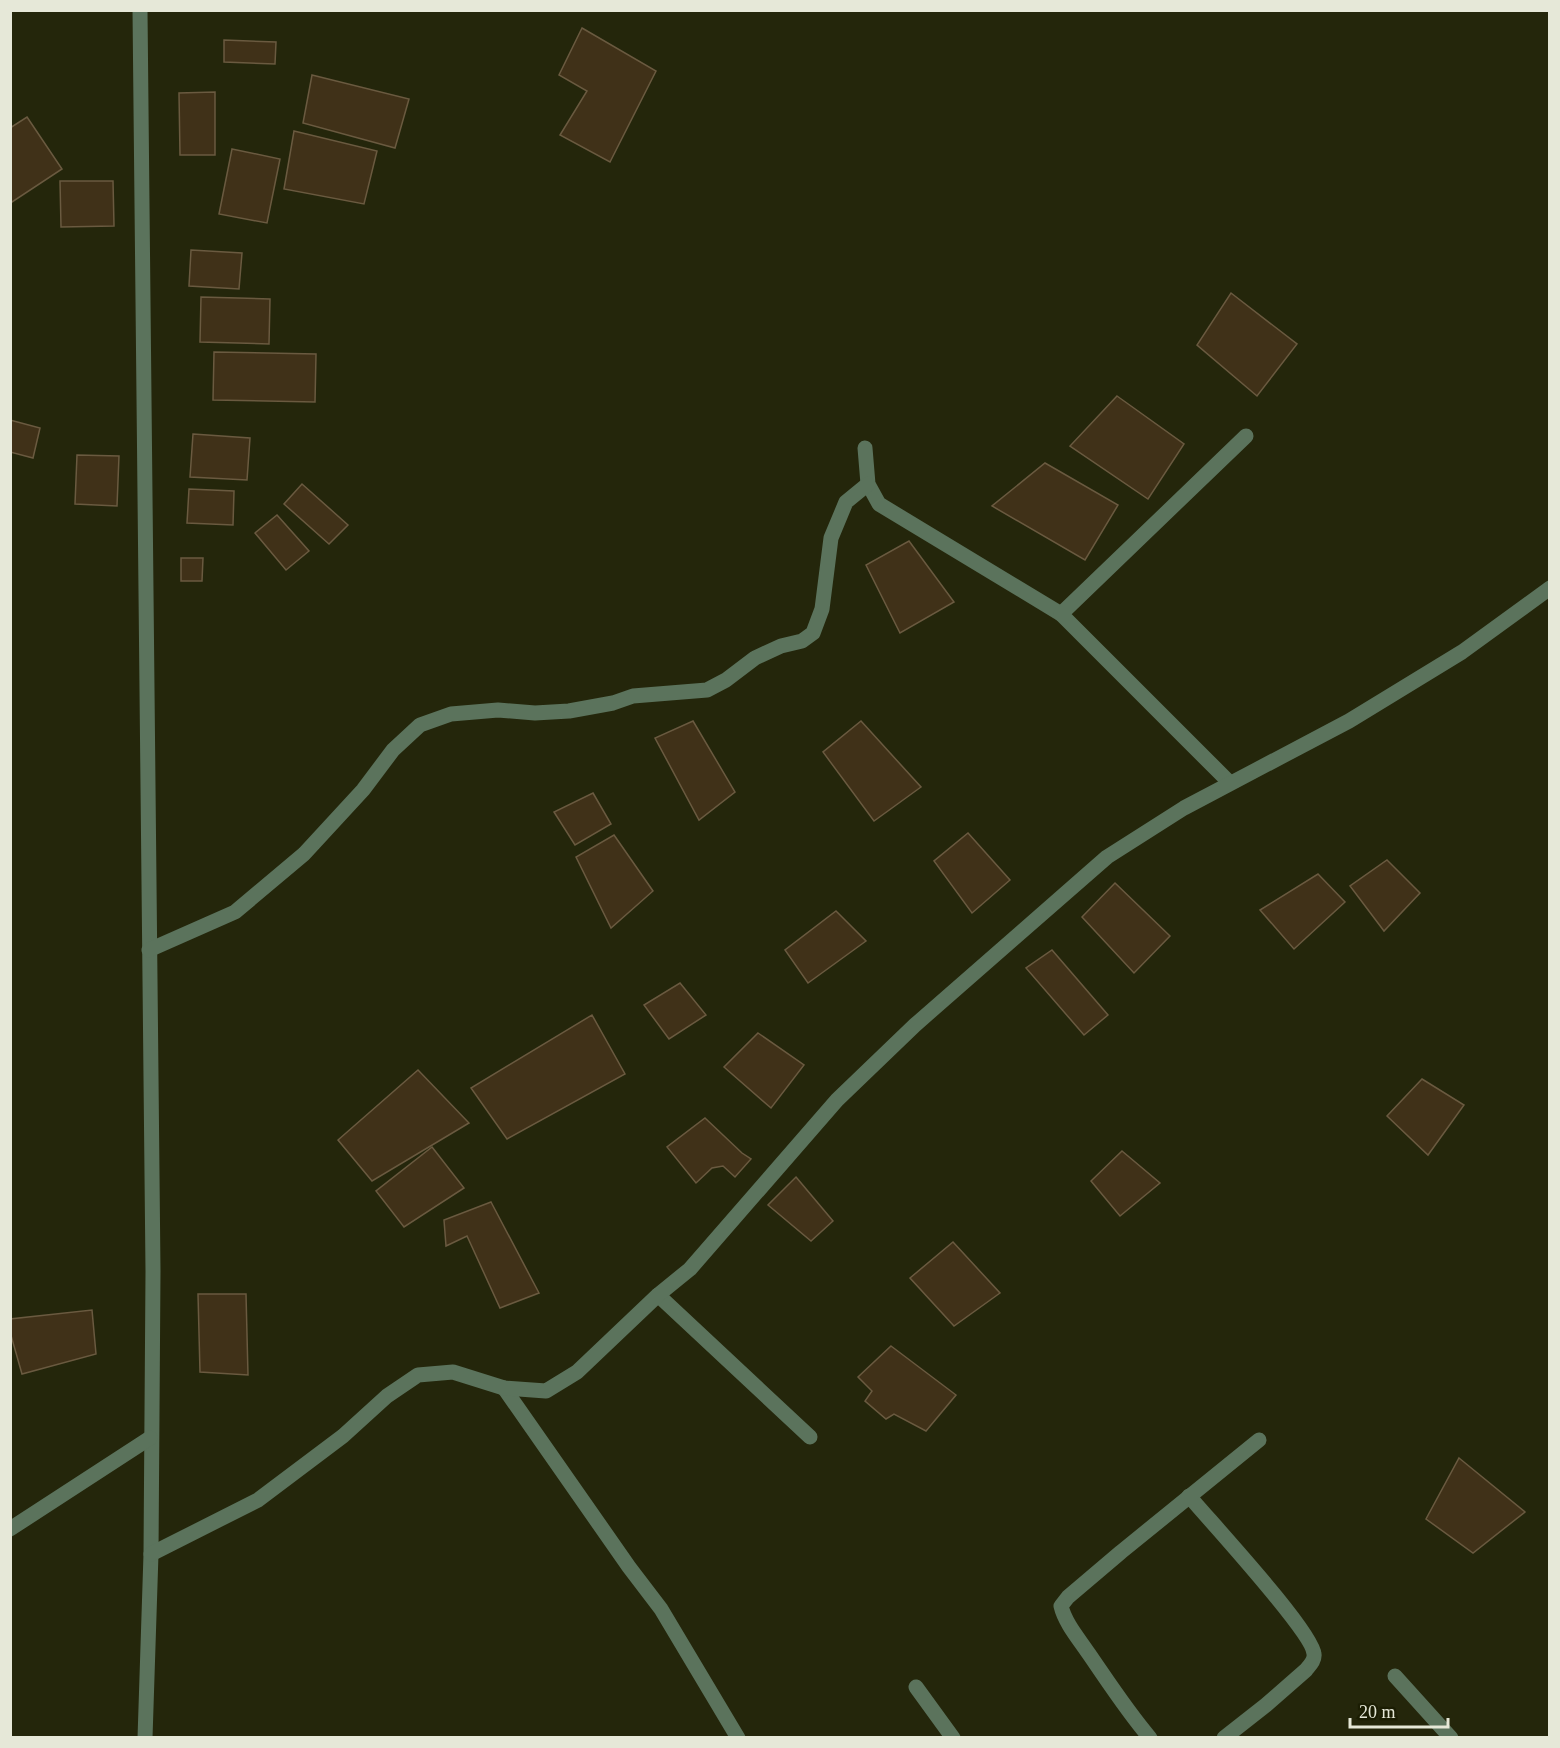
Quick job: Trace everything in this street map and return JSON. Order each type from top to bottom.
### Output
[{"type":"street","points":[[140,10],[153,1271],[150,1438],[151,1554],[144,1737]]},
{"type":"street","points":[[1061,614],[1246,436]]},
{"type":"street","points":[[865,448],[868,484],[879,504],[1061,614],[1230,783]]},
{"type":"street","points":[[149,950],[235,912],[304,854],[363,790],[393,750],[420,725],[451,714],[498,710],[535,713],[569,711],[613,703],[633,696],[707,690],[726,680],[755,658],[782,646],[802,641],[813,633],[822,609],[831,538],[846,502],[868,484]]},
{"type":"street","points":[[151,1554],[258,1500],[343,1436],[387,1396],[418,1375],[453,1372],[504,1388],[546,1391],[577,1372],[658,1295],[690,1269],[837,1100],[915,1025],[1107,857],[1184,808],[1349,721],[1462,652],[1550,588]]},
{"type":"street","points":[[658,1295],[810,1437]]},
{"type":"street","points":[[504,1388],[661,1609],[738,1737]]},
{"type":"street","points":[[10,1529],[150,1438]]},
{"type":"street","points":[[1150,1737],[1132,1717],[1063,1614],[1061,1606],[1068,1597],[1258,1440]]},
{"type":"street","points":[[1189,1497],[1289,1613],[1312,1645],[1315,1656],[1312,1664],[1306,1670],[1224,1737]]},
{"type":"street","points":[[1395,1676],[1450,1737]]},
{"type":"street","points":[[916,1687],[953,1737]]},
{"type":"building","points":[[582,28],[656,71],[610,162],[560,135],[587,91],[559,75]]},
{"type":"building","points":[[224,40],[276,42],[275,64],[224,62]]},
{"type":"building","points":[[312,75],[409,99],[395,148],[303,123]]},
{"type":"building","points":[[215,92],[215,155],[180,155],[179,93]]},
{"type":"building","points":[[27,117],[62,169],[12,202],[10,200],[10,128]]},
{"type":"building","points":[[294,131],[377,151],[364,204],[284,189]]},
{"type":"building","points":[[232,149],[280,159],[267,223],[219,214]]},
{"type":"building","points":[[60,181],[113,181],[114,226],[61,227]]},
{"type":"building","points":[[191,250],[242,253],[239,289],[189,286]]},
{"type":"building","points":[[1231,293],[1297,344],[1257,396],[1197,345]]},
{"type":"building","points":[[201,297],[270,299],[269,344],[200,342]]},
{"type":"building","points":[[214,352],[316,354],[315,402],[213,400]]},
{"type":"building","points":[[1117,396],[1184,444],[1148,499],[1070,446]]},
{"type":"building","points":[[10,420],[40,428],[33,458],[10,452]]},
{"type":"building","points":[[193,434],[250,438],[247,480],[190,477]]},
{"type":"building","points":[[77,455],[119,456],[117,506],[75,504]]},
{"type":"building","points":[[1045,463],[1118,505],[1085,560],[992,506]]},
{"type":"building","points":[[302,484],[348,525],[329,544],[284,504]]},
{"type":"building","points":[[189,489],[234,491],[233,525],[187,523]]},
{"type":"building","points":[[277,515],[309,551],[286,570],[255,533]]},
{"type":"building","points":[[909,541],[954,602],[900,633],[866,565]]},
{"type":"building","points":[[181,558],[203,558],[202,581],[181,581]]},
{"type":"building","points":[[693,721],[735,792],[699,820],[655,738]]},
{"type":"building","points":[[861,721],[921,787],[874,821],[823,752]]},
{"type":"building","points":[[593,793],[611,824],[575,845],[554,812]]},
{"type":"building","points":[[968,833],[1010,880],[972,913],[934,861]]},
{"type":"building","points":[[614,835],[653,891],[611,928],[576,857]]},
{"type":"building","points":[[1387,860],[1420,893],[1384,931],[1350,886]]},
{"type":"building","points":[[1318,874],[1345,902],[1294,949],[1260,910]]},
{"type":"building","points":[[1115,883],[1170,936],[1134,973],[1082,917]]},
{"type":"building","points":[[836,911],[866,941],[808,983],[785,950]]},
{"type":"building","points":[[1052,950],[1108,1015],[1084,1035],[1026,968]]},
{"type":"building","points":[[680,983],[706,1015],[669,1039],[644,1005]]},
{"type":"building","points":[[592,1015],[625,1074],[507,1139],[471,1088]]},
{"type":"building","points":[[758,1033],[804,1065],[771,1108],[724,1067]]},
{"type":"building","points":[[418,1070],[469,1123],[372,1181],[338,1140]]},
{"type":"building","points":[[1422,1079],[1464,1105],[1428,1155],[1387,1116]]},
{"type":"building","points":[[705,1118],[751,1159],[735,1177],[723,1166],[712,1168],[696,1183],[667,1147]]},
{"type":"building","points":[[432,1147],[464,1188],[404,1227],[376,1191]]},
{"type":"building","points":[[1122,1151],[1160,1183],[1120,1216],[1091,1181]]},
{"type":"building","points":[[796,1177],[833,1221],[811,1241],[768,1205]]},
{"type":"building","points":[[491,1202],[539,1293],[500,1308],[467,1236],[446,1246],[444,1220]]},
{"type":"building","points":[[953,1242],[1000,1293],[954,1326],[910,1278]]},
{"type":"building","points":[[198,1294],[246,1294],[248,1375],[200,1372]]},
{"type":"building","points":[[92,1310],[96,1354],[22,1374],[10,1332],[10,1319]]},
{"type":"building","points":[[891,1346],[956,1395],[926,1431],[894,1414],[886,1419],[865,1401],[872,1391],[858,1377]]},
{"type":"building","points":[[1459,1458],[1525,1512],[1473,1553],[1426,1519]]}]
